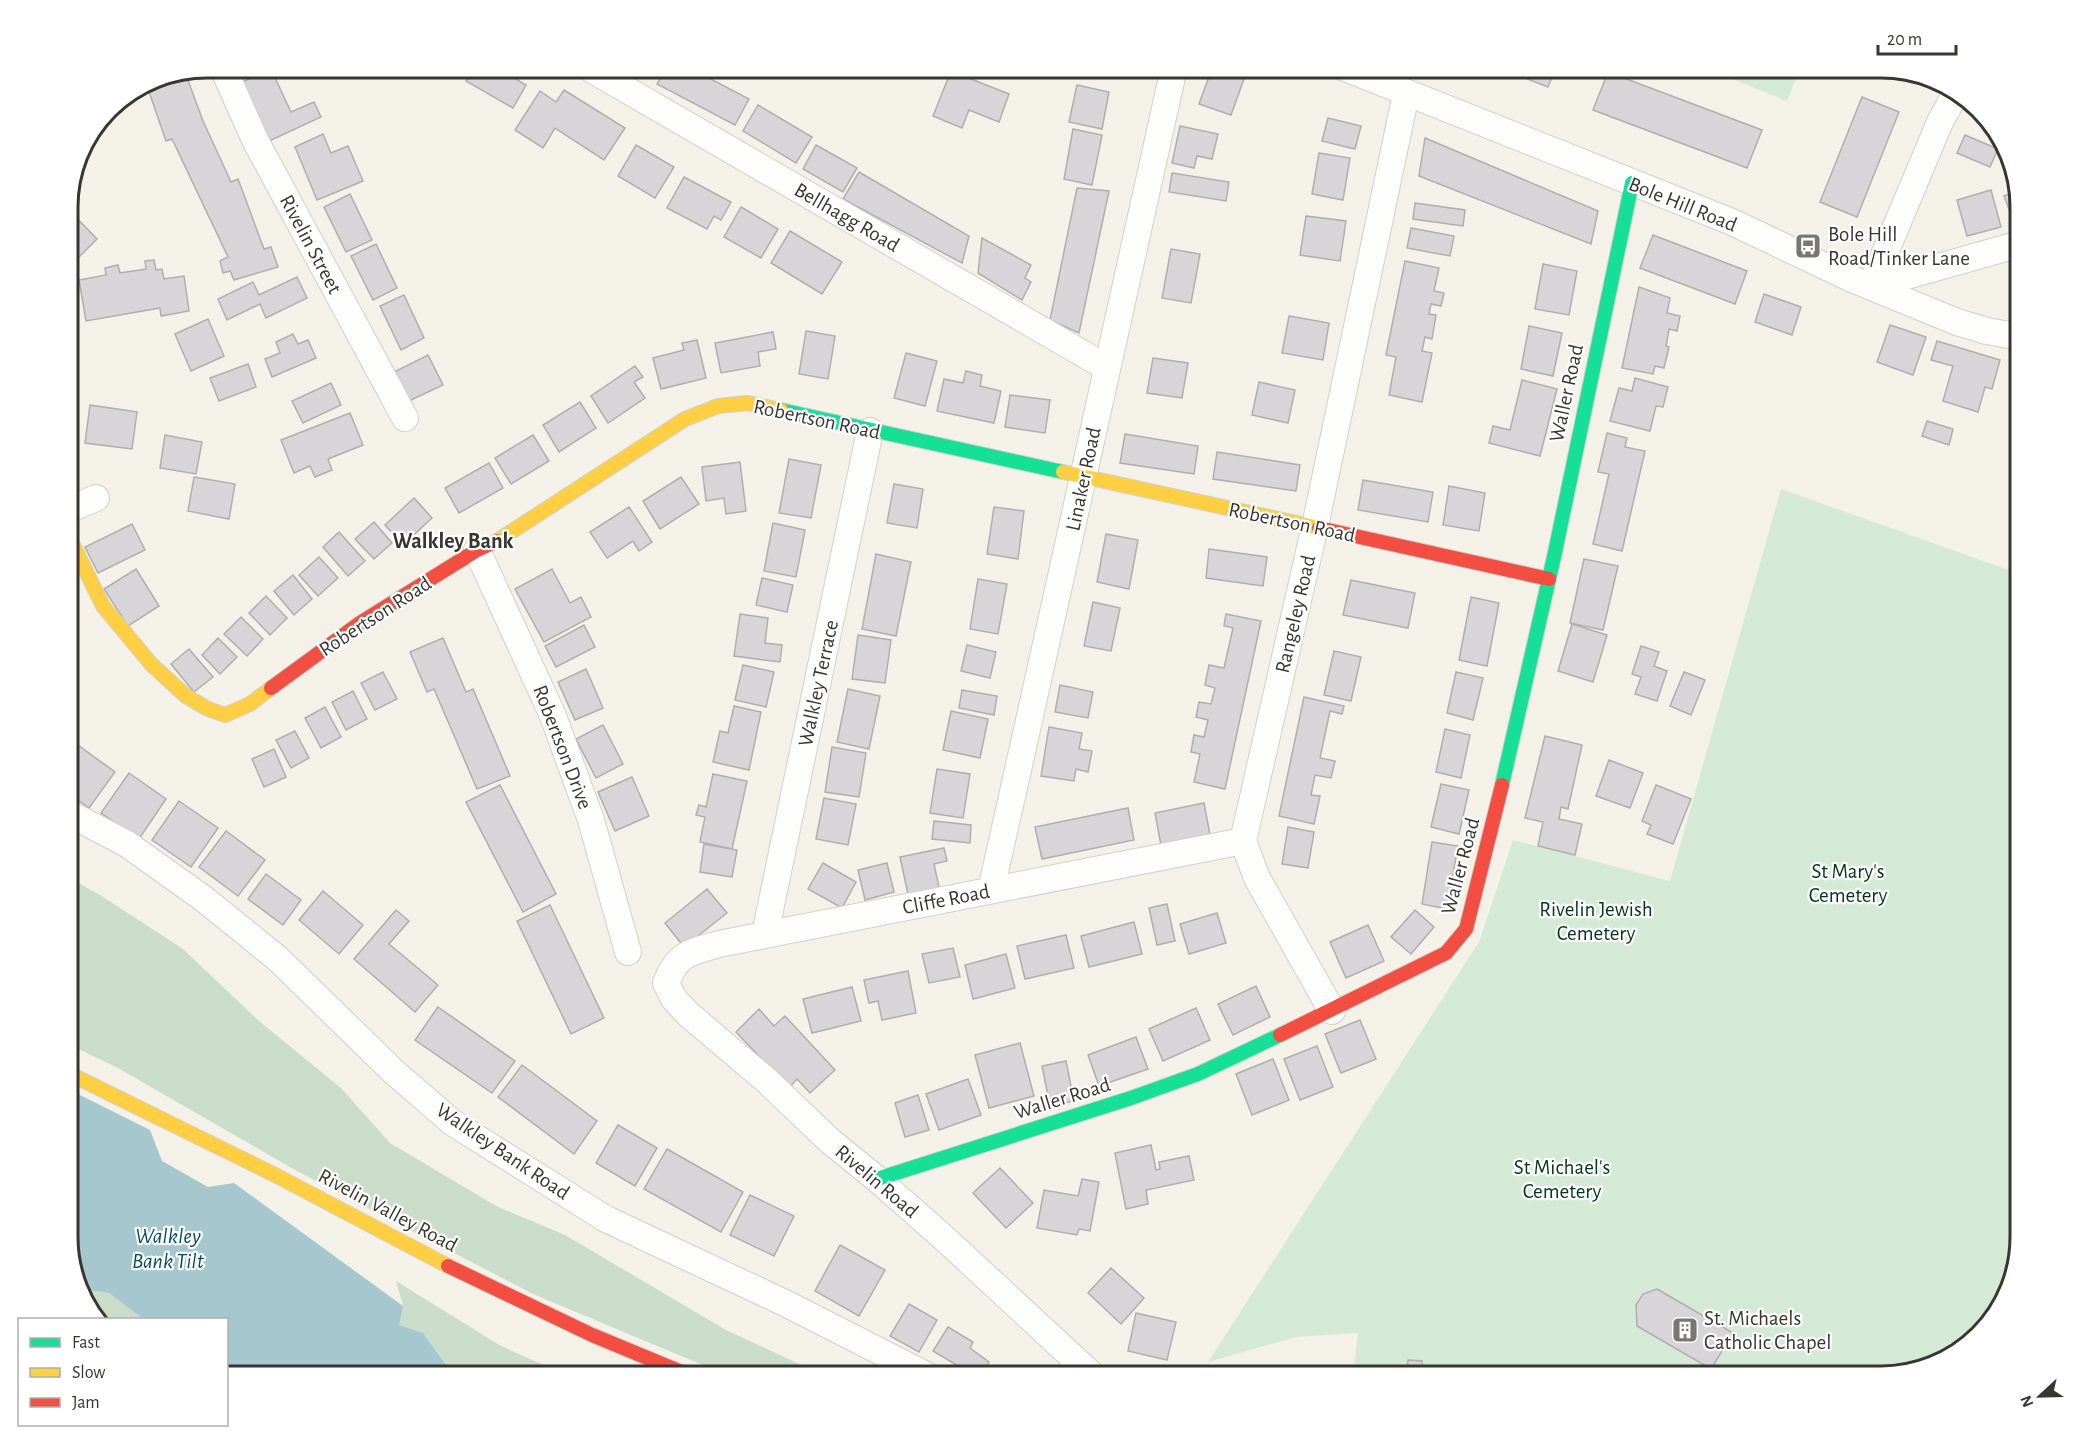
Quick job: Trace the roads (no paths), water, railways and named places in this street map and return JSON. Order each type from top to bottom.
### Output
[{"type":"street","name":"Rivelin Street","points":[[227,78],[255,140],[405,418]]},
{"type":"street","name":"Bellhagg Road","points":[[606,78],[1106,367]]},
{"type":"street","name":"Linaker Road","points":[[991,890],[1172,78]]},
{"type":"street","name":"Bole Hill Road","points":[[1368,78],[1732,222],[1852,279],[1958,322],[2010,335]]},
{"type":"street","name":"Rangeley Road","points":[[1243,841],[1315,526],[1406,94]]},
{"type":"street","points":[[1871,286],[1940,122],[1952,99]]},
{"type":"street","name":"Waller Road","points":[[877,1179],[1131,1098],[1198,1074],[1332,1011],[1446,953],[1466,928],[1489,841],[1549,579],[1632,183]]},
{"type":"street","points":[[1871,286],[2010,247]]},
{"type":"street","name":"Robertson Road","points":[[78,555],[103,606],[151,664],[186,696],[208,709],[225,715],[250,704],[360,623],[477,550],[499,540],[685,419],[718,406],[747,403],[1549,579]]},
{"type":"street","name":"Walkley Terrace","points":[[765,934],[870,431]]},
{"type":"street","points":[[78,506],[96,498]]},
{"type":"street","name":"Robertson Drive","points":[[477,550],[553,716],[591,820],[628,952]]},
{"type":"street","name":"Walkley Bank Road","points":[[78,818],[127,844],[204,899],[277,958],[394,1072],[453,1123],[606,1219],[787,1304],[907,1366]]},
{"type":"street","points":[[1243,841],[1257,878],[1332,1011]]},
{"type":"street","name":"Cliffe Road","points":[[666,983],[672,966],[688,953],[719,944],[1243,841]]},
{"type":"street","name":"Rivelin Road","points":[[666,983],[674,999],[688,1014],[766,1080],[830,1141],[877,1179],[1081,1366]]},
{"type":"street","name":"Rivelin Valley Road","points":[[78,1078],[277,1176],[443,1263],[592,1335],[666,1366]]},
{"type":"water","name":"Walkley Bank Tilt","points":[[78,1094],[150,1130],[162,1161],[208,1187],[234,1183],[403,1306],[399,1325],[423,1333],[447,1366],[228,1366],[228,1318],[142,1318],[109,1293],[90,1290],[80,1262],[78,1246]]},
{"type":"place","name":"Bole Hill Road/Tinker Lane","points":[[1808,246]]},
{"type":"place","name":"St. Michaels Catholic Chapel","points":[[1685,1330]]},
{"type":"district","name":"Walkley Bank","points":[[453,540]]},
{"type":"park label","name":"St Mary's Cemetery","points":[[1848,883]]},
{"type":"park label","name":"Rivelin Jewish Cemetery","points":[[1596,921]]},
{"type":"park label","name":"St Michael's Cemetery","points":[[1562,1179]]}]
